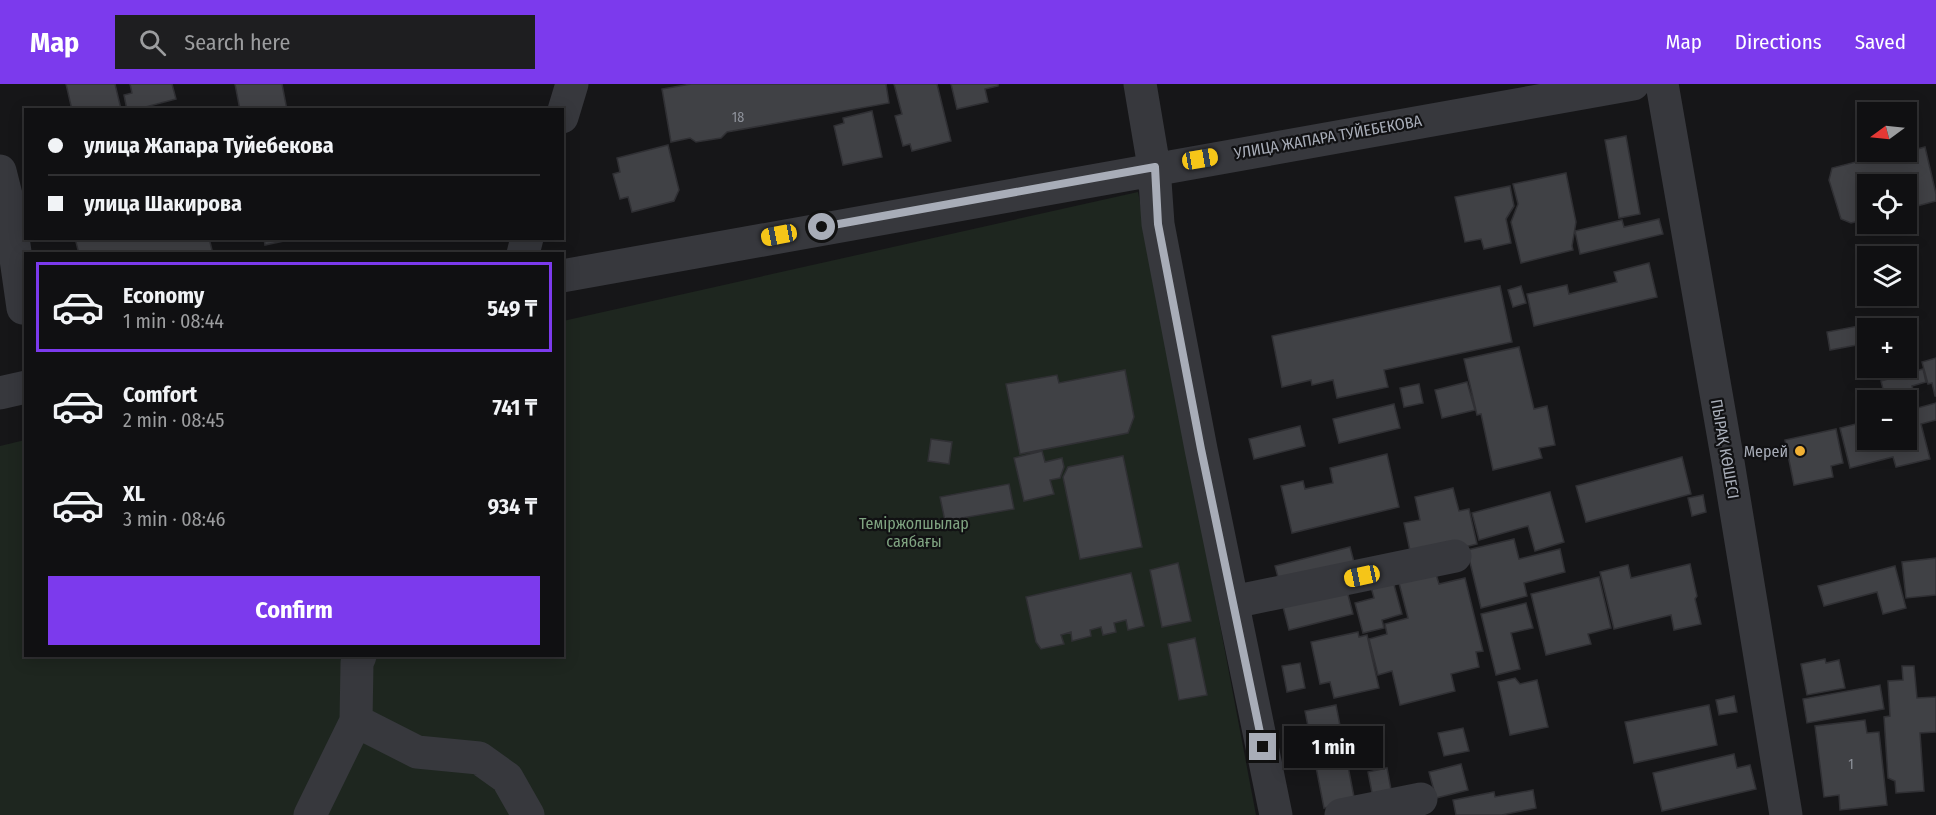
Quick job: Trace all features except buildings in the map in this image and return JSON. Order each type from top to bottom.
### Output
[{"type":"street","points":[[564,110],[572,84]]},
{"type":"street","points":[[1140,84],[1155,167],[1158,224],[1201,449],[1276,815]]},
{"type":"street","name":"УЛИЦА ЖАПАРА ТУЙЕБЕКОВА","points":[[564,276],[1155,167],[1633,84]]},
{"type":"street","name":"ПЫРАҚ КӨШЕСІ","points":[[1662,84],[1728,462],[1786,815]]},
{"type":"street","points":[[0,171],[8,203],[23,308]]},
{"type":"street","points":[[0,393],[24,387]]},
{"type":"street","points":[[1233,602],[1455,556]]},
{"type":"street","points":[[310,815],[357,721],[357,663],[360,657]]},
{"type":"street","points":[[357,721],[417,752],[479,758],[507,778],[528,815]]},
{"type":"street","points":[[1341,815],[1421,799]]},
{"type":"green space","name":"Теміржолшылар саябағы","points":[[1138,192],[1256,815],[0,815],[0,446],[24,440],[24,657],[564,657],[564,321]]},
{"type":"place","name":"Мерей","points":[[1800,451]]},
{"type":"route","points":[[822,227],[1155,167],[1158,224],[1201,449],[1263,747]]}]
